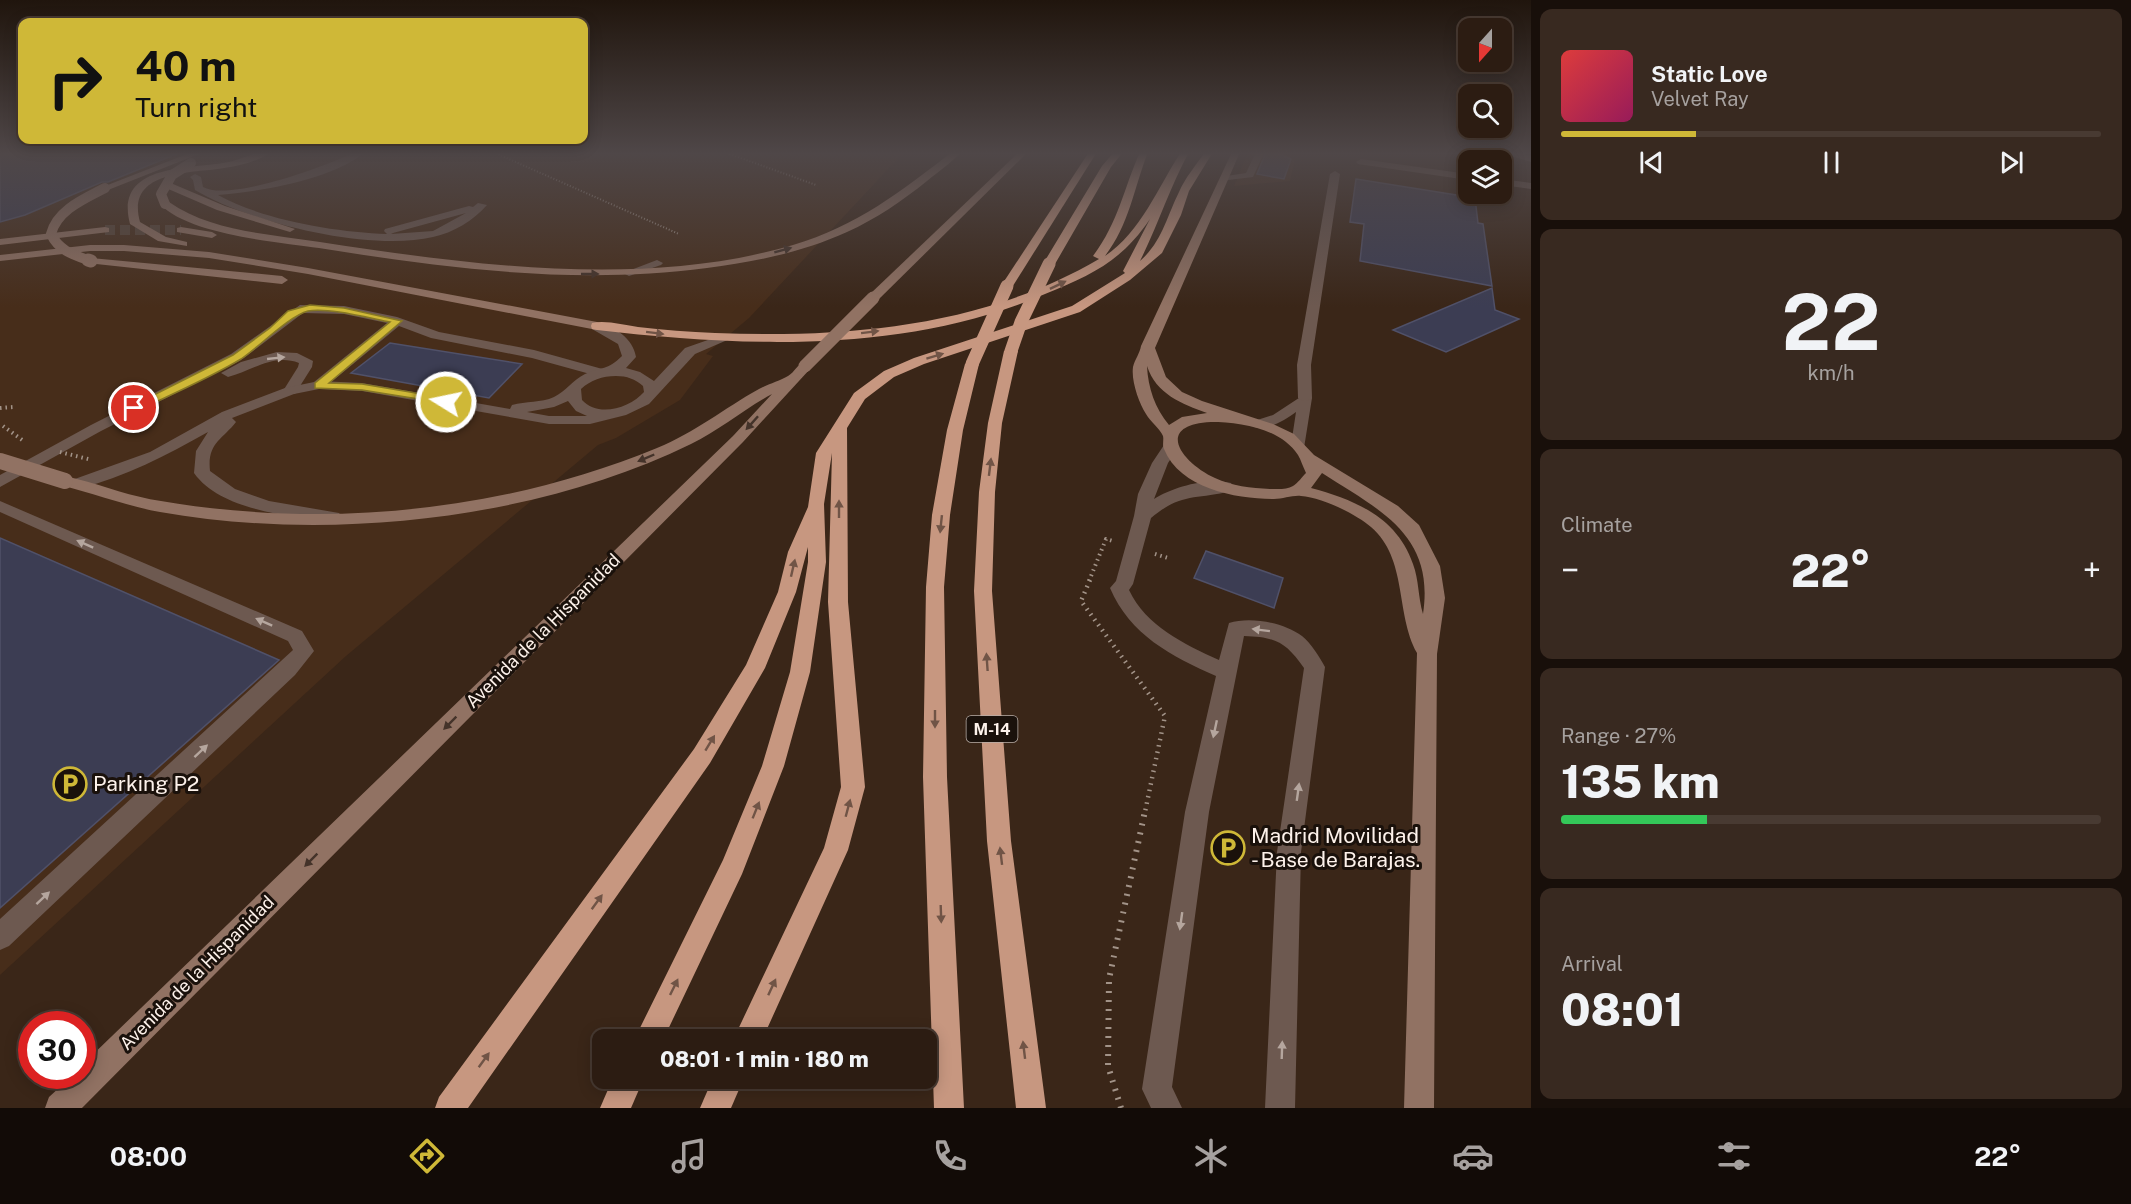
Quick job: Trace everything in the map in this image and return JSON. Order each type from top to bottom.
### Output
[{"type":"highway","points":[[949,1108],[935,777],[935,587],[942,515],[955,430],[972,364],[1007,286],[1059,204]]},
{"type":"highway","name":"M-14","points":[[1031,1108],[999,841],[983,591],[987,492],[995,423],[1011,351],[1021,322],[1049,264],[1085,204]]},
{"type":"highway","points":[[1083,273],[1110,244],[1124,218],[1128,204]]},
{"type":"highway","points":[[597,326],[659,334],[725,338],[819,336],[909,327],[962,317],[1010,304],[1051,289],[1083,273],[1118,251],[1155,204]]},
{"type":"highway","points":[[1126,278],[1154,223],[1160,204]]},
{"type":"highway","points":[[653,1029],[733,866],[773,766],[802,662],[817,562],[816,504],[825,453],[859,396],[889,374],[919,361],[1076,309],[1126,278],[1156,253],[1180,204]]},
{"type":"highway","points":[[752,1029],[836,850],[853,787],[838,602],[839,485],[842,456],[840,429]]},
{"type":"highway","points":[[450,1108],[702,756],[755,668],[788,592],[797,552],[816,504]]},
{"type":"highway","points":[[615,1108],[624,1089]]},
{"type":"highway","points":[[715,1108],[724,1089]]},
{"type":"street","points":[[76,204],[67,209],[54,224],[50,232],[51,239],[62,252],[91,261],[182,272],[230,274],[383,294],[442,297]]},
{"type":"street","points":[[131,204],[135,224],[147,232],[173,241],[295,265],[308,271]]},
{"type":"street","points":[[165,204],[171,210],[191,219],[246,232],[426,261],[462,263]]},
{"type":"street","points":[[211,204],[282,227],[334,240],[462,263],[532,272]]},
{"type":"street","points":[[232,204],[259,214],[294,223],[364,236],[396,238],[429,235],[454,225],[482,205],[364,236]]},
{"type":"street","points":[[181,230],[430,270],[496,275],[532,272],[629,273],[742,260],[822,239],[873,215],[888,204]]},
{"type":"street","name":"Avenida de la Hispanidad","points":[[62,1106],[729,448],[798,373],[971,204]]},
{"type":"street","points":[[1212,204],[1140,368],[1143,393],[1152,415],[1180,461],[1196,475],[1225,487],[1251,494],[1284,494],[1299,490],[1331,499],[1377,520],[1391,537],[1404,563],[1410,603],[1427,654]]},
{"type":"street","points":[[1299,490],[1314,472],[1305,452],[1304,364],[1330,204]]},
{"type":"street","points":[[410,216],[424,216],[452,208],[466,210]]},
{"type":"street","points":[[0,242],[105,230]]},
{"type":"street","points":[[0,258],[124,248],[209,255],[308,271],[597,326],[614,334],[629,351],[629,357],[607,373],[589,377],[561,399],[545,405],[515,409],[480,408]]},
{"type":"street","points":[[629,273],[657,263]]},
{"type":"street","points":[[0,482],[96,428],[236,357],[300,309],[394,314],[436,335],[534,354],[607,373],[637,375],[650,385],[651,392]]},
{"type":"street","points":[[319,385],[394,314]]},
{"type":"street","points":[[72,483],[120,470],[147,459],[227,415],[290,391],[319,385],[362,387],[549,420],[573,421],[605,418],[642,404],[690,351],[725,338]]},
{"type":"street","points":[[1148,346],[1161,380],[1182,397],[1241,419]]},
{"type":"street","points":[[0,495],[5,488],[113,425],[155,403],[247,365],[268,358],[287,357],[306,361],[305,367],[290,391]]},
{"type":"street","points":[[0,462],[159,507],[252,518],[350,520],[438,512],[507,500],[637,462],[699,435],[768,388],[798,373]]},
{"type":"street","points":[[574,390],[573,397],[576,404],[584,409],[602,413],[621,412]]},
{"type":"street","points":[[1259,423],[1278,418],[1305,398]]},
{"type":"street","points":[[262,402],[223,425],[208,441],[199,460],[202,473],[229,493],[267,506],[350,520]]},
{"type":"street","points":[[1228,672],[1170,642],[1138,620],[1123,601],[1119,588],[1124,584],[1143,516],[1146,494],[1176,426],[1190,418],[1217,416],[1241,419],[1259,423],[1281,433],[1305,452],[1392,510],[1413,529],[1431,566],[1436,598],[1427,654],[1419,1108]]},
{"type":"street","points":[[1143,516],[1157,503],[1176,493],[1225,487]]},
{"type":"street","points":[[0,506],[296,636],[304,651],[288,669],[0,938]]},
{"type":"street","points":[[1167,1108],[1157,1089],[1197,812],[1236,628],[1267,629],[1296,642],[1315,667],[1289,852],[1280,1108]]},
{"type":"path","points":[[610,204],[679,234]]},
{"type":"path","points":[[0,408],[14,407]]},
{"type":"path","points":[[3,426],[26,443]]},
{"type":"path","points":[[1121,1108],[1108,1066],[1109,979],[1166,716],[1081,601],[1106,539],[1168,558]]},
{"type":"shaded area","points":[[0,204],[856,204],[749,318],[706,354],[713,356],[680,400],[616,438],[598,445],[346,656],[0,975]]},
{"type":"building","points":[[0,204],[51,204],[25,215],[0,222]]},
{"type":"building","points":[[1353,204],[1476,204],[1478,223],[1483,224],[1492,286],[1360,261],[1364,224],[1350,222]]},
{"type":"building","points":[[1492,288],[1495,310],[1519,319],[1446,352],[1393,330]]},
{"type":"building","points":[[390,343],[522,364],[489,398],[351,373]]},
{"type":"building","name":"Parking P2","points":[[0,538],[279,660],[0,908]]},
{"type":"building","points":[[1206,551],[1283,578],[1274,608],[1194,578]]},
{"type":"tunnel","points":[[105,230],[181,230]]},
{"type":"place","name":"Parking P2","points":[[70,784]]},
{"type":"place","name":"Madrid Movilidad - Base de Barajas.","points":[[1228,848]]},
{"type":"route","points":[[134,408],[236,357],[274,330],[292,313],[310,308],[344,310],[397,321],[319,385],[362,387],[446,402]]}]
